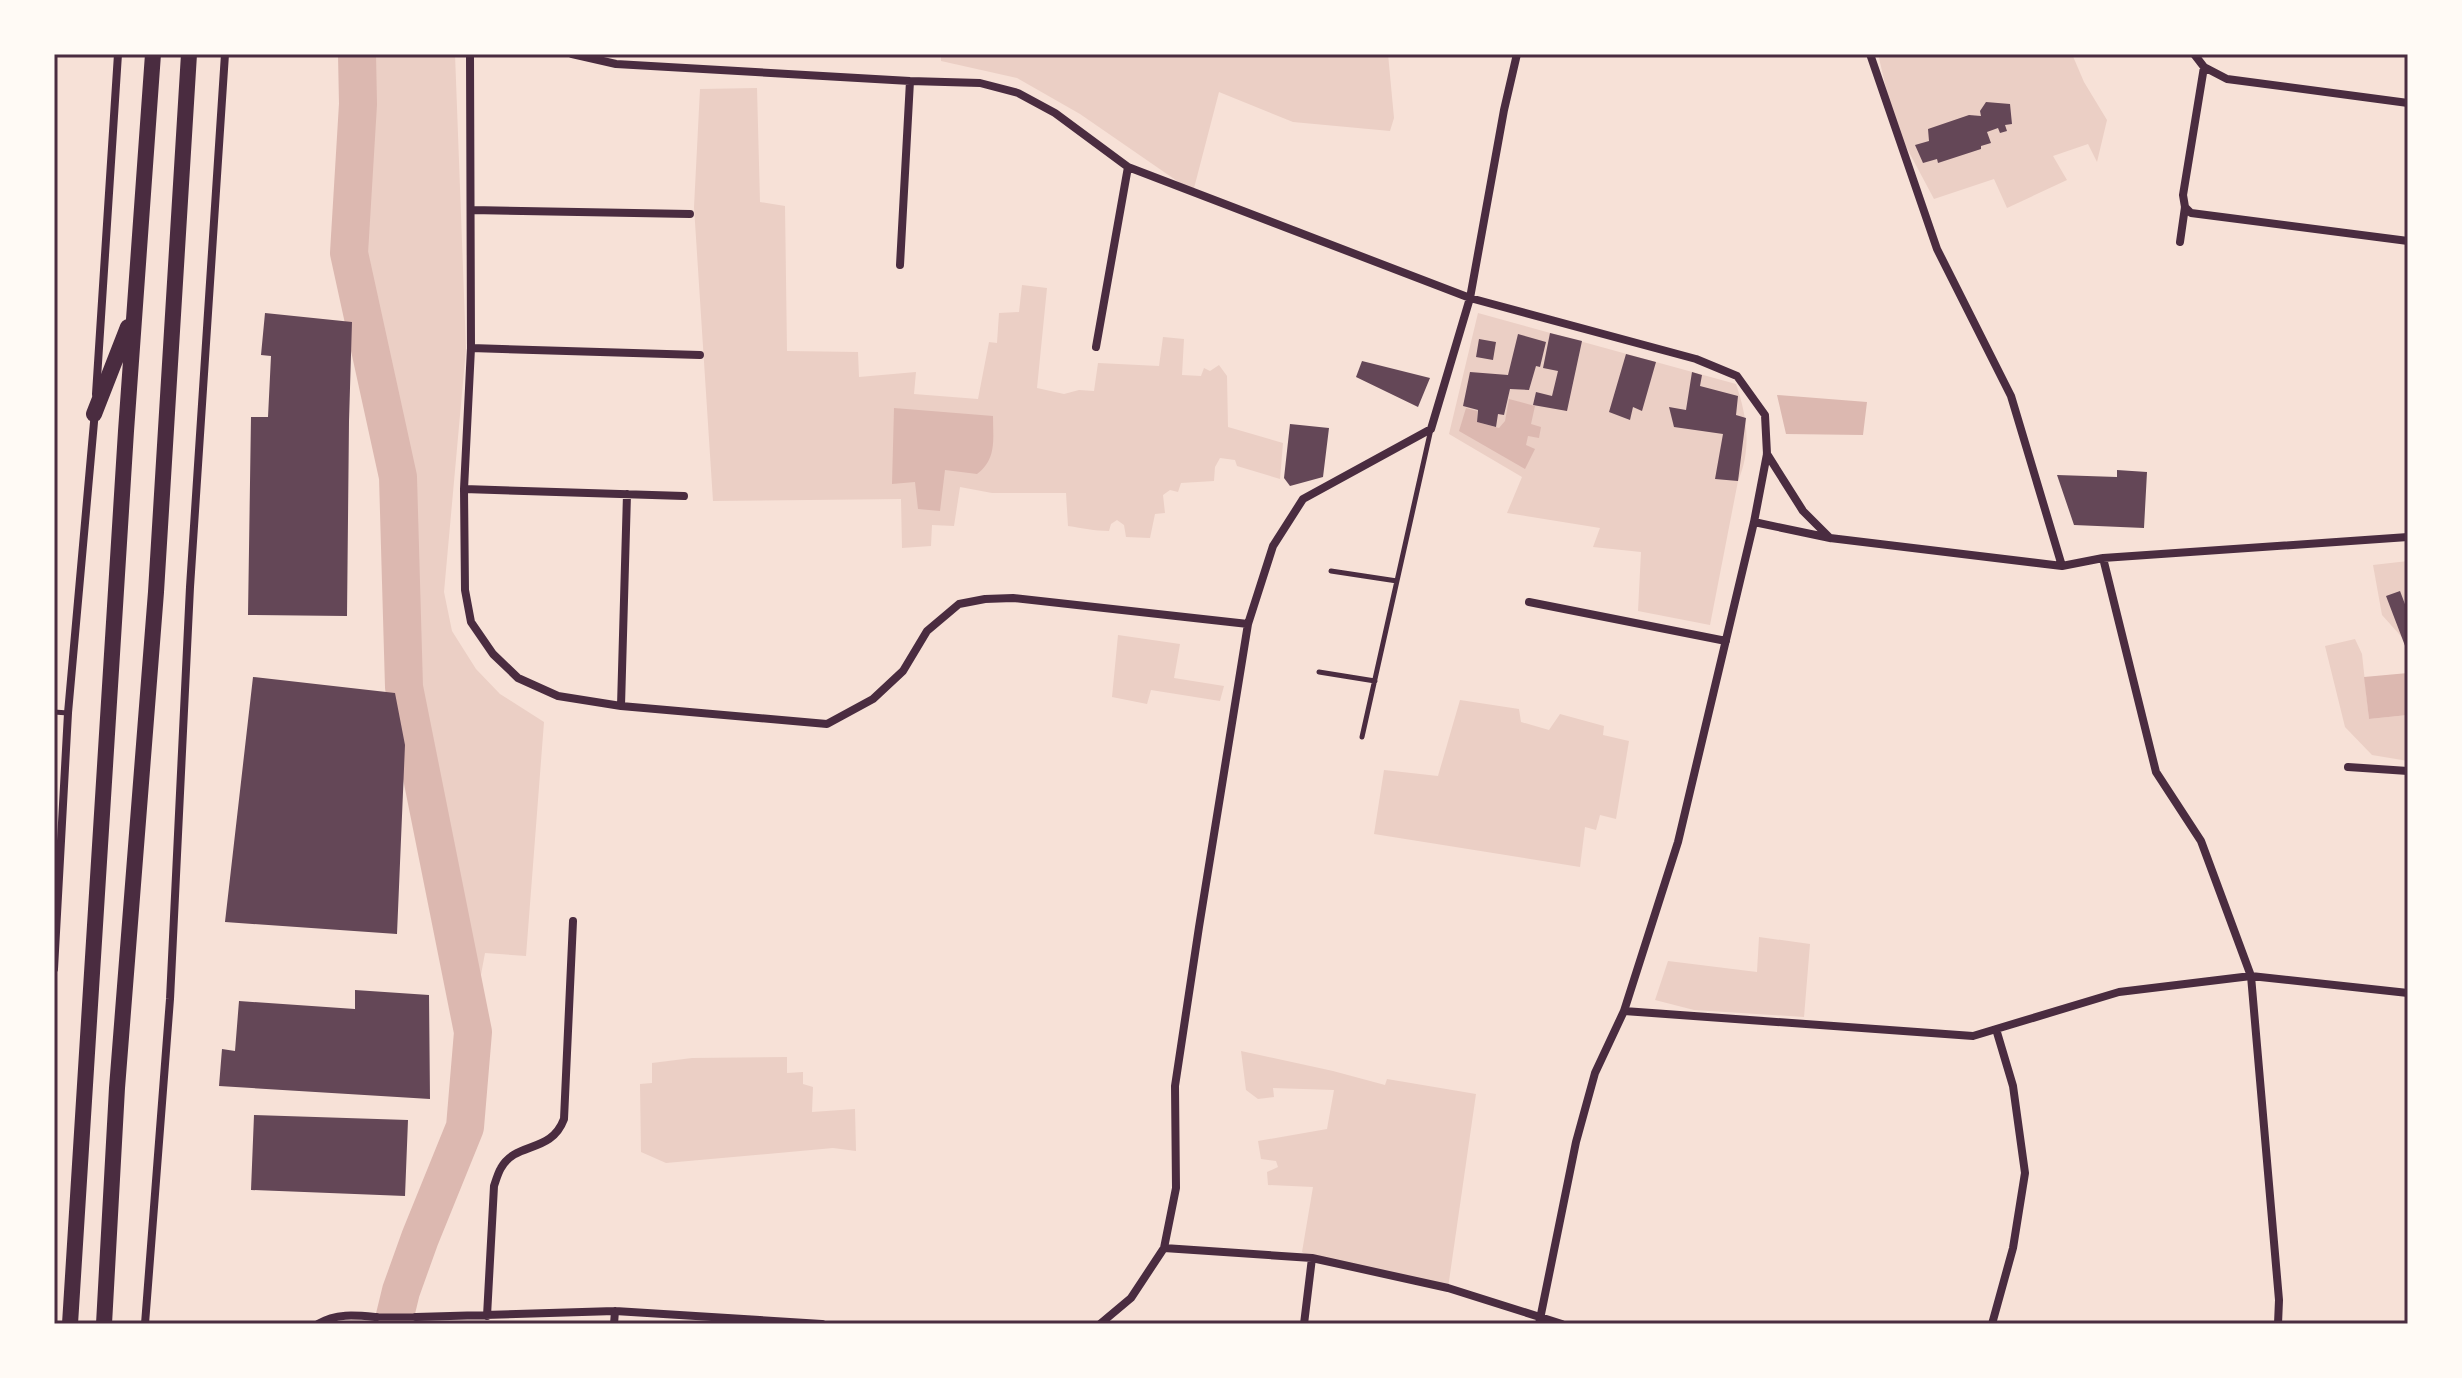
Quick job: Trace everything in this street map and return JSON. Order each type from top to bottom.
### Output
[{"type":"highway","points":[[70,1324],[153,54]]},
{"type":"highway","points":[[104,1324],[117,1088],[156,592],[189,54]]},
{"type":"highway","points":[[94,414],[135,311]]},
{"type":"street","points":[[54,969],[68,713],[94,414],[118,54]]},
{"type":"street","points":[[145,1324],[170,999],[190,587],[225,54]]},
{"type":"street","points":[[470,54],[471,348],[464,489],[465,590],[471,622],[493,654],[518,678],[558,696],[621,706],[827,724],[873,699],[903,671],[927,631],[959,604],[1013,598],[1248,624]]},
{"type":"street","points":[[572,54],[616,64],[980,83],[1018,93],[1055,113],[1128,167],[1470,298],[1696,359],[1737,376],[1765,415],[1767,454],[1754,522],[1678,842],[1624,1011],[1595,1073],[1576,1142],[1540,1321]]},
{"type":"street","points":[[1100,1324],[1131,1298],[1164,1248],[1176,1188],[1175,1086],[1248,624],[1273,546],[1303,499],[1431,429],[1470,298],[1517,54]]},
{"type":"street","points":[[1870,54],[1937,249],[2011,396],[2062,566]]},
{"type":"street","points":[[2194,54],[2204,67],[2227,79],[2408,103]]},
{"type":"street","points":[[2180,242],[2185,207],[2183,195],[2204,67]]},
{"type":"street","points":[[900,265],[910,81]]},
{"type":"street","points":[[1096,347],[1128,167]]},
{"type":"street","points":[[2185,207],[2191,213],[2408,241]]},
{"type":"street","points":[[471,210],[690,214]]},
{"type":"street","points":[[471,348],[700,355]]},
{"type":"street","points":[[1767,454],[1803,511],[1830,538]]},
{"type":"street","points":[[464,489],[684,496]]},
{"type":"street","points":[[621,706],[627,494]]},
{"type":"street","points":[[1754,522],[1830,538],[2062,566],[2103,558],[2408,537]]},
{"type":"street","points":[[2103,558],[2156,772],[2201,841],[2251,976],[2278,1324]]},
{"type":"street","points":[[1529,602],[1726,641]]},
{"type":"street","points":[[2348,767],[2408,771]]},
{"type":"street","points":[[487,1316],[494,1186],[501,1168],[508,1159],[551,1140],[559,1133],[564,1119],[573,921]]},
{"type":"street","points":[[1624,1011],[1973,1036],[2119,992],[2251,976],[2408,993]]},
{"type":"street","points":[[1992,1324],[2013,1248],[2025,1173],[2013,1086],[1996,1029]]},
{"type":"street","points":[[1164,1248],[1312,1258],[1448,1288],[1540,1321],[1562,1324]]},
{"type":"street","points":[[1304,1324],[1312,1258]]},
{"type":"street","points":[[614,1324],[615,1311]]},
{"type":"street","points":[[318,1324],[330,1317],[349,1315],[487,1316],[615,1311],[822,1324]]},
{"type":"lane","points":[[1362,737],[1431,429]]},
{"type":"lane","points":[[1331,571],[1397,581]]},
{"type":"lane","points":[[1319,672],[1375,681]]},
{"type":"lane","points":[[54,712],[68,713]]},
{"type":"shaded area","points":[[359,54],[455,54],[466,349],[444,592],[452,631],[476,669],[500,694],[544,722],[526,956],[485,953],[480,980],[465,982],[406,688],[401,475],[352,252],[361,100]]},
{"type":"shaded area","points":[[941,54],[1388,54],[1394,118],[1390,131],[1293,122],[1219,92],[1193,192],[1080,114],[1017,78],[941,61]]},
{"type":"shaded area","points":[[1878,54],[2072,54],[2084,82],[2107,120],[2097,162],[2088,144],[2053,156],[2067,180],[2007,208],[1994,179],[1934,199],[1895,126]]},
{"type":"shaded area","points":[[757,88],[760,202],[785,206],[787,351],[858,352],[859,377],[916,372],[914,394],[978,399],[989,342],[997,343],[999,313],[1019,312],[1022,285],[1047,288],[1037,388],[1064,394],[1079,390],[1094,391],[1098,363],[1159,366],[1163,337],[1184,339],[1182,375],[1201,376],[1204,368],[1210,371],[1219,365],[1227,376],[1228,427],[1283,443],[1280,479],[1237,466],[1235,460],[1220,458],[1215,467],[1214,481],[1181,483],[1178,492],[1170,490],[1163,495],[1165,513],[1155,514],[1150,538],[1126,537],[1124,525],[1117,520],[1111,524],[1109,531],[1068,526],[1066,493],[992,493],[960,487],[954,526],[932,525],[931,546],[902,548],[901,499],[713,501],[694,207],[700,89]]},
{"type":"shaded area","points":[[1478,313],[1736,384],[1745,420],[1745,457],[1710,625],[1638,611],[1641,552],[1593,547],[1600,528],[1507,513],[1522,477],[1449,434]]},
{"type":"shaded area","points":[[1777,395],[1867,402],[1863,435],[1786,434]]},
{"type":"shaded area","points":[[1509,399],[1535,406],[1531,424],[1541,427],[1539,438],[1528,436],[1526,445],[1535,449],[1525,469],[1459,431],[1466,408],[1477,411],[1477,422],[1499,428],[1505,421]]},
{"type":"shaded area","points":[[894,408],[993,416],[992,448],[988,462],[977,474],[945,470],[940,511],[918,509],[915,482],[892,484]]},
{"type":"shaded area","points":[[2408,561],[2408,644],[2382,615],[2373,565]]},
{"type":"shaded area","points":[[1118,635],[1180,644],[1174,678],[1224,686],[1220,701],[1151,690],[1147,704],[1112,697]]},
{"type":"shaded area","points":[[2355,639],[2362,654],[2369,719],[2408,715],[2408,761],[2372,755],[2345,727],[2325,646]]},
{"type":"shaded area","points":[[2408,673],[2408,715],[2369,719],[2364,677]]},
{"type":"shaded area","points":[[1460,700],[1519,709],[1521,722],[1549,730],[1560,714],[1604,726],[1603,735],[1629,741],[1616,819],[1600,815],[1596,830],[1585,827],[1580,867],[1374,834],[1384,770],[1438,776]]},
{"type":"shaded area","points":[[1759,937],[1810,944],[1804,1017],[1694,1010],[1655,1000],[1668,961],[1757,972]]},
{"type":"shaded area","points":[[1241,1051],[1385,1085],[1387,1079],[1476,1094],[1448,1288],[1312,1258],[1302,1252],[1313,1187],[1268,1185],[1267,1172],[1278,1167],[1276,1161],[1261,1159],[1258,1141],[1327,1129],[1334,1090],[1273,1088],[1274,1097],[1258,1099],[1246,1090]]},
{"type":"shaded area","points":[[787,1057],[787,1073],[803,1072],[803,1084],[813,1087],[812,1112],[855,1109],[856,1151],[833,1148],[666,1163],[641,1152],[640,1084],[652,1083],[652,1063],[692,1058]]},
{"type":"building","points":[[1986,102],[2010,104],[2012,124],[2005,125],[2007,131],[2000,133],[1998,128],[1987,132],[1991,143],[1981,146],[1981,149],[1938,163],[1937,159],[1923,163],[1915,145],[1929,141],[1928,129],[1969,115],[1981,116],[1980,111]]},
{"type":"building","points":[[265,313],[352,322],[347,616],[248,615],[251,417],[268,417],[271,356],[261,355]]},
{"type":"building","points":[[1550,333],[1582,341],[1567,411],[1533,405],[1536,392],[1552,396],[1558,371],[1543,368]]},
{"type":"building","points":[[1518,334],[1546,342],[1540,367],[1536,366],[1529,390],[1510,389],[1504,415],[1498,414],[1496,427],[1477,422],[1478,410],[1463,406],[1470,372],[1508,375]]},
{"type":"building","points":[[1479,339],[1496,342],[1493,360],[1476,357]]},
{"type":"building","points":[[1626,354],[1656,362],[1642,411],[1633,407],[1630,420],[1609,412]]},
{"type":"building","points":[[1362,361],[1430,378],[1418,407],[1356,377]]},
{"type":"building","points":[[1692,372],[1702,375],[1700,386],[1738,396],[1736,415],[1746,418],[1738,481],[1715,479],[1723,434],[1674,427],[1669,407],[1686,410]]},
{"type":"building","points":[[1290,424],[1329,428],[1323,477],[1290,486],[1284,478]]},
{"type":"building","points":[[2117,470],[2147,472],[2144,528],[2074,525],[2057,475],[2117,477]]},
{"type":"building","points":[[2400,591],[2408,612],[2407,651],[2386,596]]},
{"type":"building","points":[[253,677],[395,693],[405,745],[397,934],[225,922]]},
{"type":"building","points":[[355,990],[429,995],[430,1099],[219,1086],[222,1049],[235,1051],[239,1001],[355,1009]]},
{"type":"building","points":[[254,1115],[408,1120],[405,1196],[251,1190]]},
{"type":"waterway","points":[[357,54],[358,104],[349,253],[398,477],[404,687],[473,1032],[465,1127],[420,1238],[393,1324]]}]
